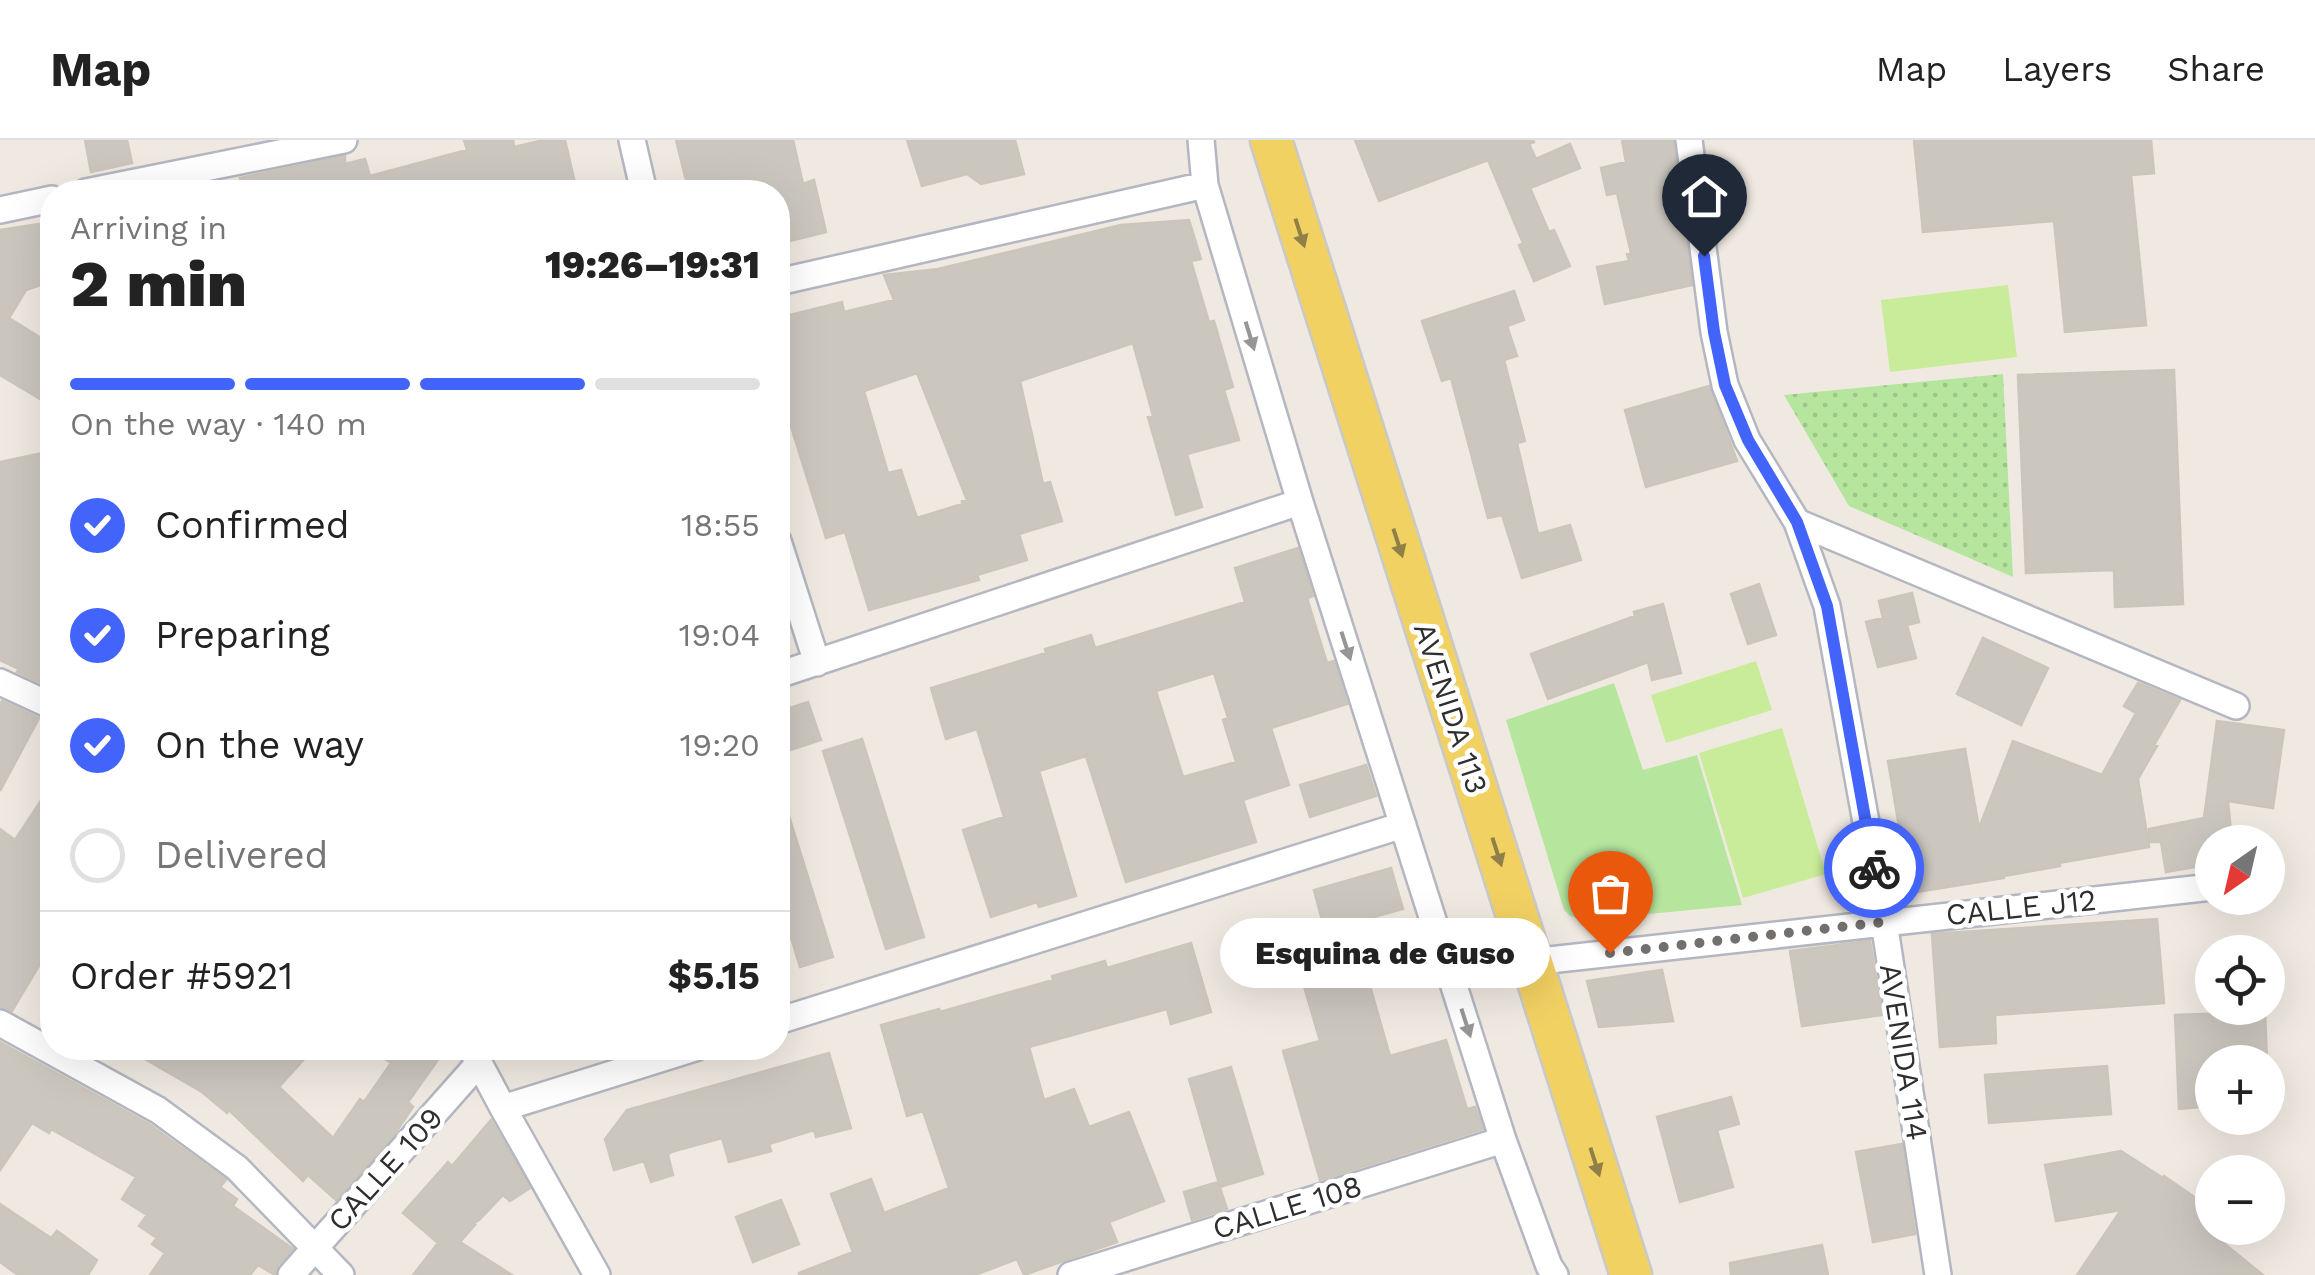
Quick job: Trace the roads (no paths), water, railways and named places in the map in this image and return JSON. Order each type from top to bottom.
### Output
[{"type":"main road","name":"AVENIDA 113","points":[[1271,140],[1631,1275]]},
{"type":"street","points":[[146,180],[344,140]]},
{"type":"street","points":[[632,140],[641,180]]},
{"type":"street","points":[[1201,140],[1204,185],[1300,502],[1547,1272]]},
{"type":"street","name":"AVENIDA 114","points":[[1690,140],[1714,332],[1725,385],[1748,440],[1797,522],[1827,606],[1884,922],[1938,1275]]},
{"type":"street","points":[[790,279],[1204,185]]},
{"type":"street","points":[[0,210],[40,202]]},
{"type":"street","points":[[790,671],[1300,502]]},
{"type":"street","points":[[1797,522],[2236,706]]},
{"type":"street","points":[[790,578],[817,663]]},
{"type":"street","points":[[0,682],[40,700]]},
{"type":"street","points":[[790,1018],[1403,824]]},
{"type":"street","name":"CALLE J12","points":[[1532,962],[2195,889]]},
{"type":"street","points":[[0,1023],[40,1045]]},
{"type":"street","points":[[67,1060],[158,1110],[237,1168],[341,1275]]},
{"type":"street","name":"CALLE 109","points":[[290,1275],[472,1060]]},
{"type":"street","points":[[477,1060],[587,1270]]},
{"type":"street","points":[[502,1108],[656,1060]]},
{"type":"street","name":"CALLE 108","points":[[1071,1275],[1503,1140]]},
{"type":"place","name":"Esquina de Guso","points":[[1610,953]]}]
